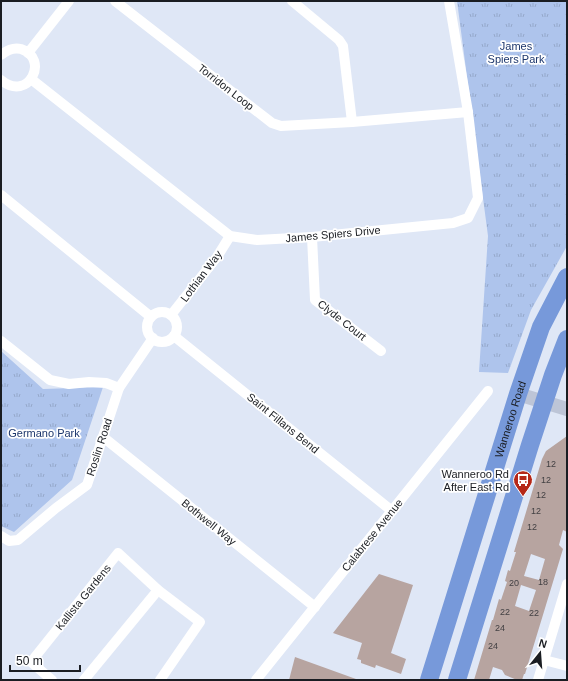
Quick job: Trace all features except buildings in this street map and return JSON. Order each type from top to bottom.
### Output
[{"type":"highway","name":"Wanneroo Road","points":[[429,680],[518,394],[541,327],[567,277]]},
{"type":"highway","points":[[457,680],[544,402],[567,339]]},
{"type":"highway","points":[[436,680],[454,624],[459,618],[465,619],[470,621],[473,629]]},
{"type":"street","points":[[28,53],[69,1]]},
{"type":"street","name":"Torridon Loop","points":[[116,1],[272,123],[281,126],[352,122],[468,112]]},
{"type":"street","points":[[292,1],[339,40],[344,46],[352,122]]},
{"type":"street","name":"James Spiers Drive","points":[[31,80],[230,236],[257,240],[312,237],[453,223],[468,218],[478,198],[468,112],[449,1]]},
{"type":"street","points":[[1,55],[12,48],[19,48],[28,53],[35,64],[35,71],[31,80],[26,84],[13,87],[1,80]]},
{"type":"street","points":[[1,195],[151,317]]},
{"type":"street","name":"Lothian Way","points":[[171,315],[217,258],[230,236]]},
{"type":"street","name":"Clyde Court","points":[[312,237],[315,300],[381,350]]},
{"type":"street","points":[[160,312],[165,312],[171,315],[177,324],[177,329],[174,336],[166,342],[160,342],[152,338],[147,324],[151,317],[160,312]]},
{"type":"street","name":"Saint Fillans Bend","points":[[174,336],[392,510]]},
{"type":"street","name":"Roslin Road","points":[[1,536],[9,541],[18,540],[56,508],[87,485],[119,388],[152,338]]},
{"type":"street","points":[[1,341],[50,380],[70,384],[89,382],[106,383],[119,388]]},
{"type":"street","name":"Calabrese Avenue","points":[[256,680],[488,390]]},
{"type":"street","points":[[518,394],[567,409]]},
{"type":"street","name":"Bothwell Way","points":[[103,437],[315,607]]},
{"type":"street","name":"Kallista Gardens","points":[[52,680],[31,662],[118,554],[158,590],[200,622],[163,679]]},
{"type":"street","points":[[538,680],[567,584]]},
{"type":"street","points":[[84,680],[158,590]]},
{"type":"street","points":[[544,660],[567,666]]},
{"type":"green space","name":"James Spiers Park","points":[[457,1],[567,1],[567,246],[531,310],[508,373],[479,372],[488,236]]},
{"type":"green space","name":"Germano Park","points":[[1,351],[43,389],[103,387],[72,480],[14,532],[1,526]]},
{"type":"place","name":"Wanneroo Rd After East Rd","points":[[523,497]]}]
